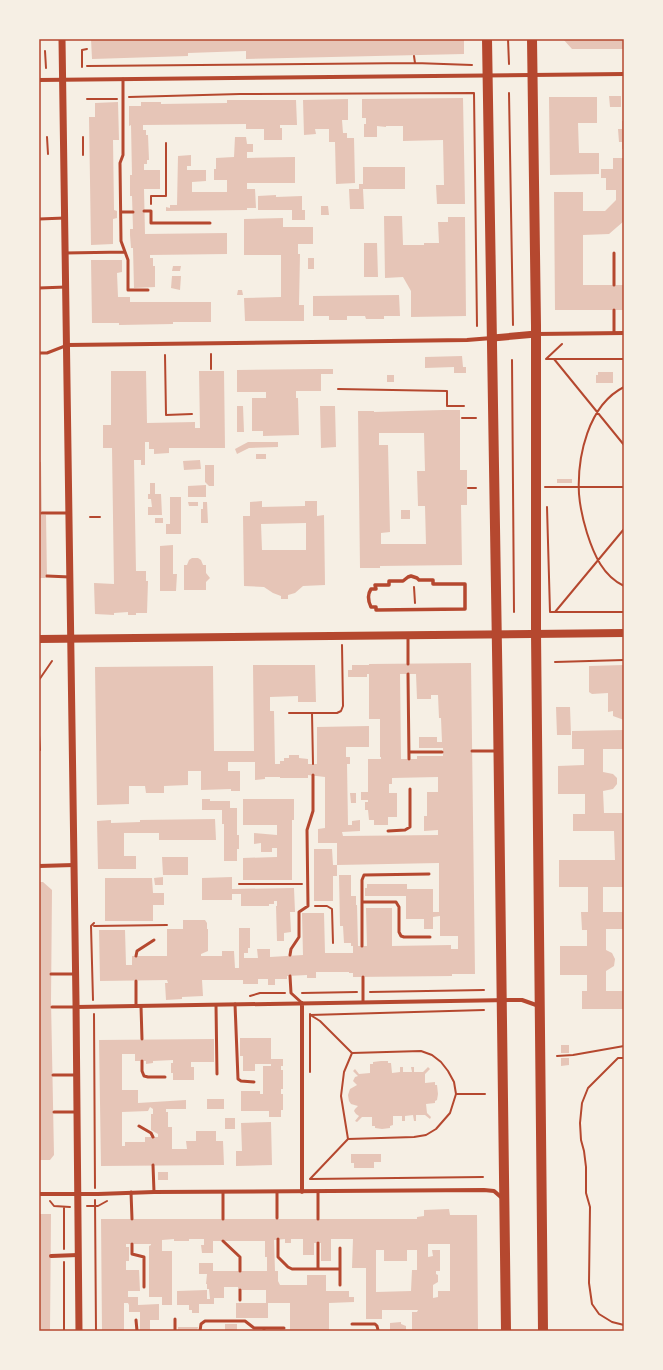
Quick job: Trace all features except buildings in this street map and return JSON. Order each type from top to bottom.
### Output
[{"type":"main road","points":[[487,39],[493,338],[506,1331]]},
{"type":"main road","points":[[532,39],[536,334],[536,633],[543,1331]]},
{"type":"main road","points":[[39,640],[624,632]]},
{"type":"street","points":[[62,39],[80,1331]]},
{"type":"street","points":[[39,80],[624,74]]},
{"type":"street","points":[[67,345],[467,340],[536,334],[624,333]]},
{"type":"street","points":[[411,576],[419,580],[433,580],[433,584],[465,584],[465,609],[376,610],[376,607],[371,607],[368,601],[371,589],[376,589],[375,585],[389,585],[389,581],[403,581],[411,576]]},
{"type":"street","points":[[39,866],[74,865]]},
{"type":"street","points":[[76,1007],[501,1000],[522,1000],[540,1006]]},
{"type":"street","points":[[302,1003],[302,1192]]},
{"type":"street","points":[[39,1194],[484,1190],[494,1191],[504,1200]]},
{"type":"street","points":[[51,1256],[78,1255]]},
{"type":"lane","points":[[123,79],[123,155],[120,163],[121,241],[128,260],[128,290],[148,290]]},
{"type":"lane","points":[[144,211],[151,211],[151,223],[210,223]]},
{"type":"lane","points":[[121,212],[133,212]]},
{"type":"lane","points":[[39,219],[65,218]]},
{"type":"lane","points":[[66,253],[125,252]]},
{"type":"lane","points":[[614,253],[614,285]]},
{"type":"lane","points":[[39,288],[66,287]]},
{"type":"lane","points":[[614,310],[614,333]]},
{"type":"lane","points":[[40,353],[47,353],[67,345]]},
{"type":"lane","points":[[42,513],[69,513]]},
{"type":"lane","points":[[47,576],[70,577]]},
{"type":"lane","points":[[408,635],[408,664]]},
{"type":"lane","points":[[408,674],[409,759]]},
{"type":"lane","points":[[472,751],[498,751]]},
{"type":"lane","points":[[409,752],[442,752]]},
{"type":"lane","points":[[290,955],[291,949],[299,937],[299,912],[308,906],[307,830],[313,811],[313,775]]},
{"type":"lane","points":[[388,830],[405,830],[410,827],[410,789]]},
{"type":"lane","points":[[362,946],[362,880],[364,875],[429,874]]},
{"type":"lane","points":[[362,902],[396,902],[399,906],[400,936],[430,937]]},
{"type":"lane","points":[[136,956],[137,951],[154,940]]},
{"type":"lane","points":[[51,974],[76,974]]},
{"type":"lane","points":[[290,976],[290,993],[302,1003]]},
{"type":"lane","points":[[363,977],[363,1002]]},
{"type":"lane","points":[[136,981],[136,1006]]},
{"type":"lane","points":[[216,1004],[217,1074]]},
{"type":"lane","points":[[234,1004],[238,1079],[242,1082],[254,1082]]},
{"type":"lane","points":[[142,1006],[142,1039]]},
{"type":"lane","points":[[52,1007],[76,1007]]},
{"type":"lane","points":[[142,1061],[142,1071],[144,1076],[164,1077]]},
{"type":"lane","points":[[53,1075],[76,1075]]},
{"type":"lane","points":[[54,1112],[77,1112]]},
{"type":"lane","points":[[139,1126],[152,1133],[153,1137]]},
{"type":"lane","points":[[153,1165],[154,1192]]},
{"type":"lane","points":[[132,1192],[132,1219]]},
{"type":"lane","points":[[223,1192],[223,1218]]},
{"type":"lane","points":[[277,1192],[278,1218]]},
{"type":"lane","points":[[318,1192],[318,1219]]},
{"type":"lane","points":[[278,1240],[278,1256],[289,1268],[340,1269]]},
{"type":"lane","points":[[223,1241],[240,1256],[240,1271]]},
{"type":"lane","points":[[318,1243],[318,1269]]},
{"type":"lane","points":[[132,1244],[132,1254],[144,1257],[144,1287]]},
{"type":"lane","points":[[340,1248],[340,1285]]},
{"type":"lane","points":[[240,1290],[240,1300]]},
{"type":"lane","points":[[174,1319],[175,1331]]},
{"type":"lane","points":[[136,1320],[136,1331]]},
{"type":"lane","points":[[200,1331],[201,1324],[205,1321],[245,1321],[254,1328],[264,1330],[284,1328]]},
{"type":"lane","points":[[352,1324],[375,1324],[378,1330]]},
{"type":"path","points":[[508,39],[509,64]]},
{"type":"path","points":[[82,67],[82,50],[87,49]]},
{"type":"path","points":[[45,51],[46,68]]},
{"type":"path","points":[[414,56],[414,63]]},
{"type":"path","points":[[87,66],[414,63],[472,64]]},
{"type":"path","points":[[87,99],[240,94],[474,93],[476,326]]},
{"type":"path","points":[[509,93],[513,325]]},
{"type":"path","points":[[47,137],[48,154]]},
{"type":"path","points":[[83,137],[83,155]]},
{"type":"path","points":[[151,211],[151,196],[166,196],[166,143]]},
{"type":"path","points":[[562,344],[546,359],[624,359]]},
{"type":"path","points":[[211,354],[211,369]]},
{"type":"path","points":[[165,355],[166,415],[192,414]]},
{"type":"path","points":[[554,359],[624,445]]},
{"type":"path","points":[[512,360],[514,612]]},
{"type":"path","points":[[624,387],[607,399],[589,430],[580,465],[579,487],[585,525],[592,549],[605,571],[624,586]]},
{"type":"path","points":[[338,389],[447,391],[447,406],[464,406]]},
{"type":"path","points":[[462,418],[476,418]]},
{"type":"path","points":[[547,487],[624,487]]},
{"type":"path","points":[[468,488],[476,488]]},
{"type":"path","points":[[90,517],[100,517]]},
{"type":"path","points":[[555,612],[624,529]]},
{"type":"path","points":[[414,587],[415,607]]},
{"type":"path","points":[[550,612],[624,612]]},
{"type":"path","points":[[289,713],[337,713],[343,709],[342,636]]},
{"type":"path","points":[[39,680],[52,660]]},
{"type":"path","points":[[556,662],[624,660]]},
{"type":"path","points":[[312,713],[313,764]]},
{"type":"path","points":[[39,735],[40,750]]},
{"type":"path","points":[[239,884],[307,884]]},
{"type":"path","points":[[308,906],[327,906],[332,909],[332,944]]},
{"type":"path","points":[[94,923],[91,926],[96,1331]]},
{"type":"path","points":[[94,926],[167,925]]},
{"type":"path","points":[[302,1015],[484,1010]]},
{"type":"path","points":[[310,1015],[320,1021],[352,1053],[421,1051],[432,1055],[441,1062],[448,1071],[454,1082],[456,1094],[450,1113],[436,1129],[426,1135],[414,1137],[348,1139],[310,1179]]},
{"type":"path","points":[[310,1015],[310,1075]]},
{"type":"path","points":[[556,1056],[572,1055],[624,1046]]},
{"type":"path","points":[[348,1139],[341,1096],[344,1072],[352,1053]]},
{"type":"path","points":[[624,1058],[618,1058],[588,1088],[582,1103],[580,1123],[586,1167],[586,1193],[590,1207],[589,1283],[592,1304],[600,1314],[612,1322],[624,1325]]},
{"type":"path","points":[[456,1094],[485,1094]]},
{"type":"path","points":[[310,1179],[483,1177]]},
{"type":"path","points":[[44,1200],[50,1200],[54,1206],[60,1207]]},
{"type":"path","points":[[64,1207],[64,1251]]},
{"type":"path","points":[[64,1259],[64,1331]]}]
